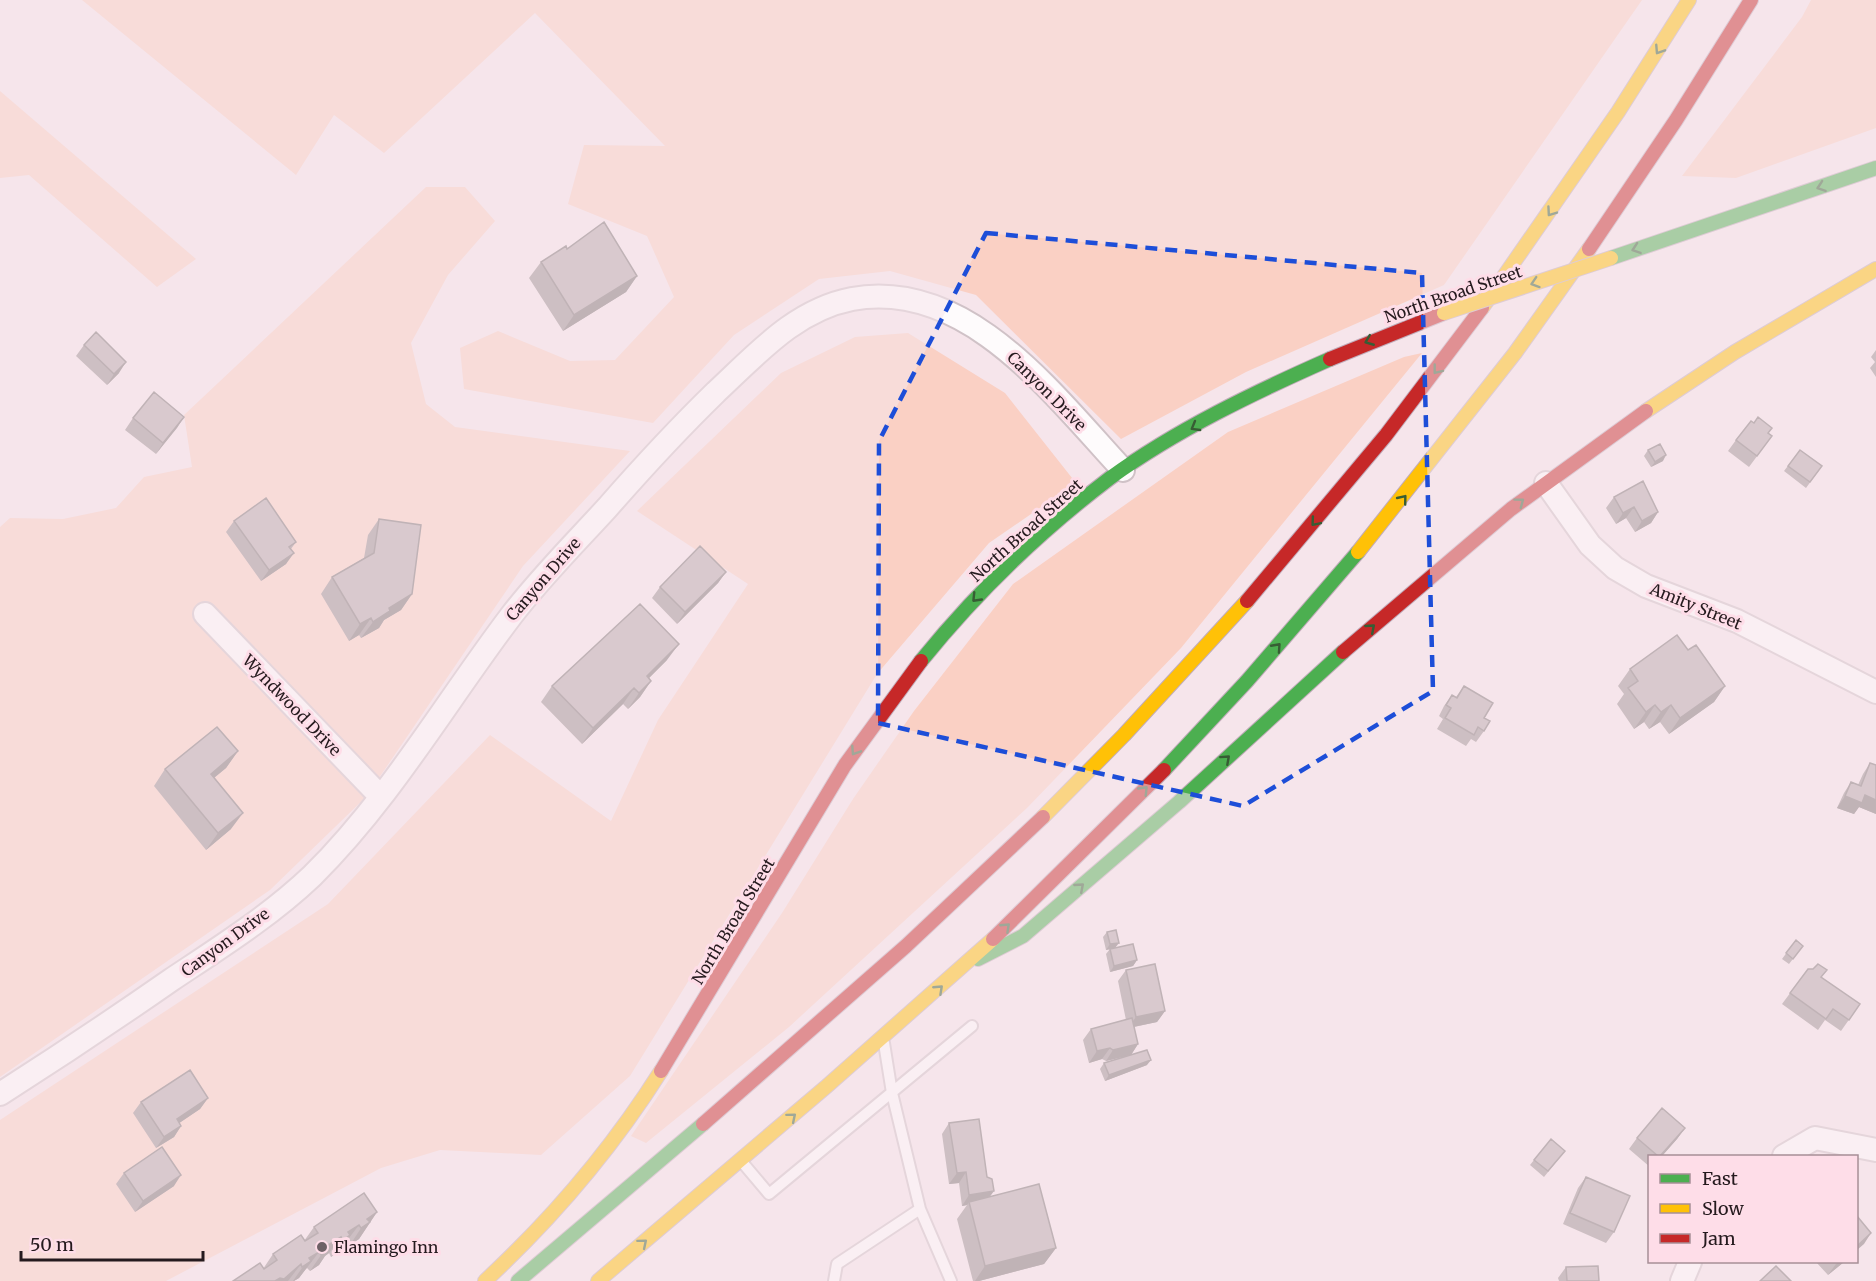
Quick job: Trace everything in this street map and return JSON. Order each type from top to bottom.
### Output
[{"type":"main road","points":[[518,1281],[811,1031],[922,933],[1079,782],[1196,658],[1348,483],[1454,347],[1575,177],[1689,0]]},
{"type":"main road","points":[[598,1281],[884,1039],[963,967],[1059,876],[1174,759],[1297,625],[1392,513],[1488,391],[1589,252],[1664,139],[1751,0]]},
{"type":"main road","name":"North Broad Street","points":[[485,1281],[574,1192],[641,1103],[843,769],[904,682],[958,616],[1004,569],[1064,515],[1123,470],[1236,403],[1350,348],[1444,313],[1876,168]]},
{"type":"main road","points":[[963,967],[1023,936],[1179,802],[1423,582],[1546,483],[1615,432],[1709,370],[1876,269]]},
{"type":"street","name":"Canyon Drive","points":[[0,1094],[217,950],[266,914],[310,877],[346,839],[422,743],[509,619],[547,570],[666,441],[776,336],[816,310],[854,299],[902,298],[945,311],[989,336],[1027,366],[1123,470]]},
{"type":"street","name":"Amity Street","points":[[1546,483],[1590,545],[1615,568],[1646,586],[1737,621],[1876,692]]},
{"type":"street","name":"Wyndwood Drive","points":[[205,614],[380,796]]},
{"type":"street","points":[[1786,1155],[1815,1138],[1876,1150]]},
{"type":"street","points":[[1682,1281],[1690,1263]]},
{"type":"lane","points":[[741,1160],[769,1194],[972,1026]]},
{"type":"lane","points":[[884,1039],[892,1093],[920,1209],[951,1281]]},
{"type":"lane","points":[[834,1281],[837,1264],[920,1209]]},
{"type":"highlighted area","points":[[986,233],[1422,273],[1433,691],[1243,806],[878,723],[879,441]]},
{"type":"shaded area","points":[[82,0],[1642,0],[1444,285],[1246,372],[1121,439],[976,295],[890,271],[819,279],[734,335],[653,423],[464,389],[460,348],[498,331],[570,361],[615,360],[674,297],[647,236],[568,204],[584,145],[665,146],[535,13],[384,153],[334,115],[296,175]]},
{"type":"shaded area","points":[[1811,0],[1876,0],[1876,128],[1736,178],[1682,176],[1802,17]]},
{"type":"shaded area","points":[[0,91],[196,259],[157,287],[29,175],[0,178]]},
{"type":"shaded area","points":[[426,187],[465,187],[495,221],[448,275],[411,343],[426,404],[455,427],[630,451],[523,566],[366,797],[270,890],[0,1077],[0,527],[10,518],[63,519],[116,508],[144,477],[192,467],[184,415]]},
{"type":"shaded area","points":[[908,333],[1005,393],[1076,483],[989,543],[877,674],[630,1076],[541,1155],[440,1150],[381,1168],[166,1281],[0,1281],[0,1120],[328,904],[490,735],[611,821],[658,720],[748,584],[637,511],[781,373],[855,337]]},
{"type":"shaded area","points":[[1422,353],[1181,648],[1027,808],[789,1027],[646,1143],[631,1136],[782,913],[853,799],[914,711],[1013,584],[1228,432],[1404,357]]},
{"type":"building","points":[[604,222],[637,276],[574,315],[541,262],[566,246],[567,249]]},
{"type":"building","points":[[96,332],[126,362],[114,374],[84,345]]},
{"type":"building","points":[[154,392],[184,417],[163,443],[133,418]]},
{"type":"building","points":[[1758,417],[1772,428],[1768,433],[1772,436],[1757,456],[1736,440],[1751,421],[1754,423]]},
{"type":"building","points":[[1660,444],[1666,455],[1655,462],[1648,450]]},
{"type":"building","points":[[1800,450],[1822,466],[1810,482],[1788,466]]},
{"type":"building","points":[[1643,481],[1658,512],[1642,521],[1634,507],[1623,513],[1614,497]]},
{"type":"building","points":[[266,498],[296,542],[289,547],[294,553],[269,570],[234,521]]},
{"type":"building","points":[[379,519],[421,525],[412,594],[389,608],[390,611],[373,622],[371,618],[360,624],[332,577],[374,553]]},
{"type":"building","points":[[700,546],[726,572],[685,612],[660,587]]},
{"type":"building","points":[[640,604],[679,644],[647,676],[651,681],[639,693],[634,688],[593,728],[552,686]]},
{"type":"building","points":[[1677,635],[1688,650],[1696,645],[1725,686],[1680,718],[1671,705],[1661,712],[1655,705],[1646,712],[1628,688],[1638,681],[1630,669]]},
{"type":"building","points":[[1464,686],[1493,703],[1484,718],[1490,721],[1484,731],[1478,727],[1474,735],[1445,718],[1451,708],[1446,705],[1452,695],[1457,698]]},
{"type":"building","points":[[217,727],[238,751],[211,774],[243,813],[218,833],[165,769]]},
{"type":"building","points":[[1870,763],[1876,765],[1876,800],[1865,795],[1862,803],[1845,796],[1851,782],[1861,786]]},
{"type":"building","points":[[1116,930],[1119,943],[1110,944],[1107,932]]},
{"type":"building","points":[[1796,940],[1803,946],[1793,959],[1786,953]]},
{"type":"building","points":[[1133,944],[1137,960],[1114,966],[1110,949]]},
{"type":"building","points":[[1155,964],[1165,1011],[1136,1017],[1126,970]]},
{"type":"building","points":[[1818,964],[1827,970],[1821,977],[1860,1004],[1849,1020],[1833,1009],[1826,1019],[1790,993],[1808,969],[1813,969]]},
{"type":"building","points":[[1132,1018],[1138,1044],[1097,1051],[1091,1029]]},
{"type":"building","points":[[1147,1050],[1151,1060],[1109,1075],[1104,1063]]},
{"type":"building","points":[[190,1070],[208,1098],[177,1119],[181,1126],[164,1137],[141,1102]]},
{"type":"building","points":[[1662,1108],[1685,1128],[1661,1155],[1657,1155],[1637,1138]]},
{"type":"building","points":[[979,1119],[987,1177],[992,1179],[994,1191],[969,1195],[966,1172],[957,1173],[949,1123]]},
{"type":"building","points":[[1551,1139],[1565,1151],[1548,1171],[1534,1160]]},
{"type":"building","points":[[162,1147],[181,1175],[143,1201],[124,1173]]},
{"type":"building","points":[[1586,1177],[1630,1196],[1614,1232],[1570,1213]]},
{"type":"building","points":[[1039,1184],[1056,1248],[985,1266],[969,1202]]},
{"type":"building","points":[[364,1193],[377,1212],[367,1219],[370,1222],[361,1228],[359,1225],[348,1232],[350,1235],[342,1241],[341,1237],[328,1245],[330,1249],[321,1255],[319,1252],[309,1258],[311,1261],[302,1267],[301,1264],[284,1279],[233,1281],[260,1263],[264,1269],[277,1260],[273,1254],[301,1235],[305,1241],[318,1233],[314,1227]]},
{"type":"building","points":[[1858,1217],[1871,1233],[1858,1245]]},
{"type":"building","points":[[1598,1266],[1599,1281],[1567,1281],[1566,1267]]},
{"type":"building","points":[[1776,1266],[1791,1281],[1760,1281]]},
{"type":"traffic: fast","points":[[1611,258],[1876,168]]},
{"type":"traffic: fast","points":[[921,661],[964,611],[1010,564],[1059,519],[1110,478],[1135,460],[1189,428],[1330,359]]},
{"type":"traffic: fast","points":[[1164,770],[1247,681],[1358,552]]},
{"type":"traffic: fast","points":[[978,959],[1023,936],[1179,802],[1343,652]]},
{"type":"traffic: fast","points":[[518,1281],[703,1124]]},
{"type":"traffic: slow","points":[[1482,308],[1618,112],[1689,0]]},
{"type":"traffic: slow","points":[[1358,552],[1515,353],[1589,249]]},
{"type":"traffic: slow","points":[[1444,313],[1611,258]]},
{"type":"traffic: slow","points":[[1646,411],[1735,352],[1876,269]]},
{"type":"traffic: slow","points":[[1043,817],[1124,735],[1247,601]]},
{"type":"traffic: slow","points":[[598,1281],[827,1086],[993,939]]},
{"type":"traffic: slow","points":[[485,1281],[534,1233],[580,1182],[622,1128],[661,1071]]},
{"type":"traffic: jam","points":[[1589,249],[1676,120],[1751,0]]},
{"type":"traffic: jam","points":[[1247,601],[1386,435],[1482,308]]},
{"type":"traffic: jam","points":[[1330,359],[1444,313]]},
{"type":"traffic: jam","points":[[1343,652],[1511,509],[1646,411]]},
{"type":"traffic: jam","points":[[661,1071],[845,765],[921,661]]},
{"type":"traffic: jam","points":[[993,939],[1164,770]]},
{"type":"traffic: jam","points":[[703,1124],[906,946],[1043,817]]},
{"type":"place","name":"Flamingo Inn","points":[[322,1247]]}]
